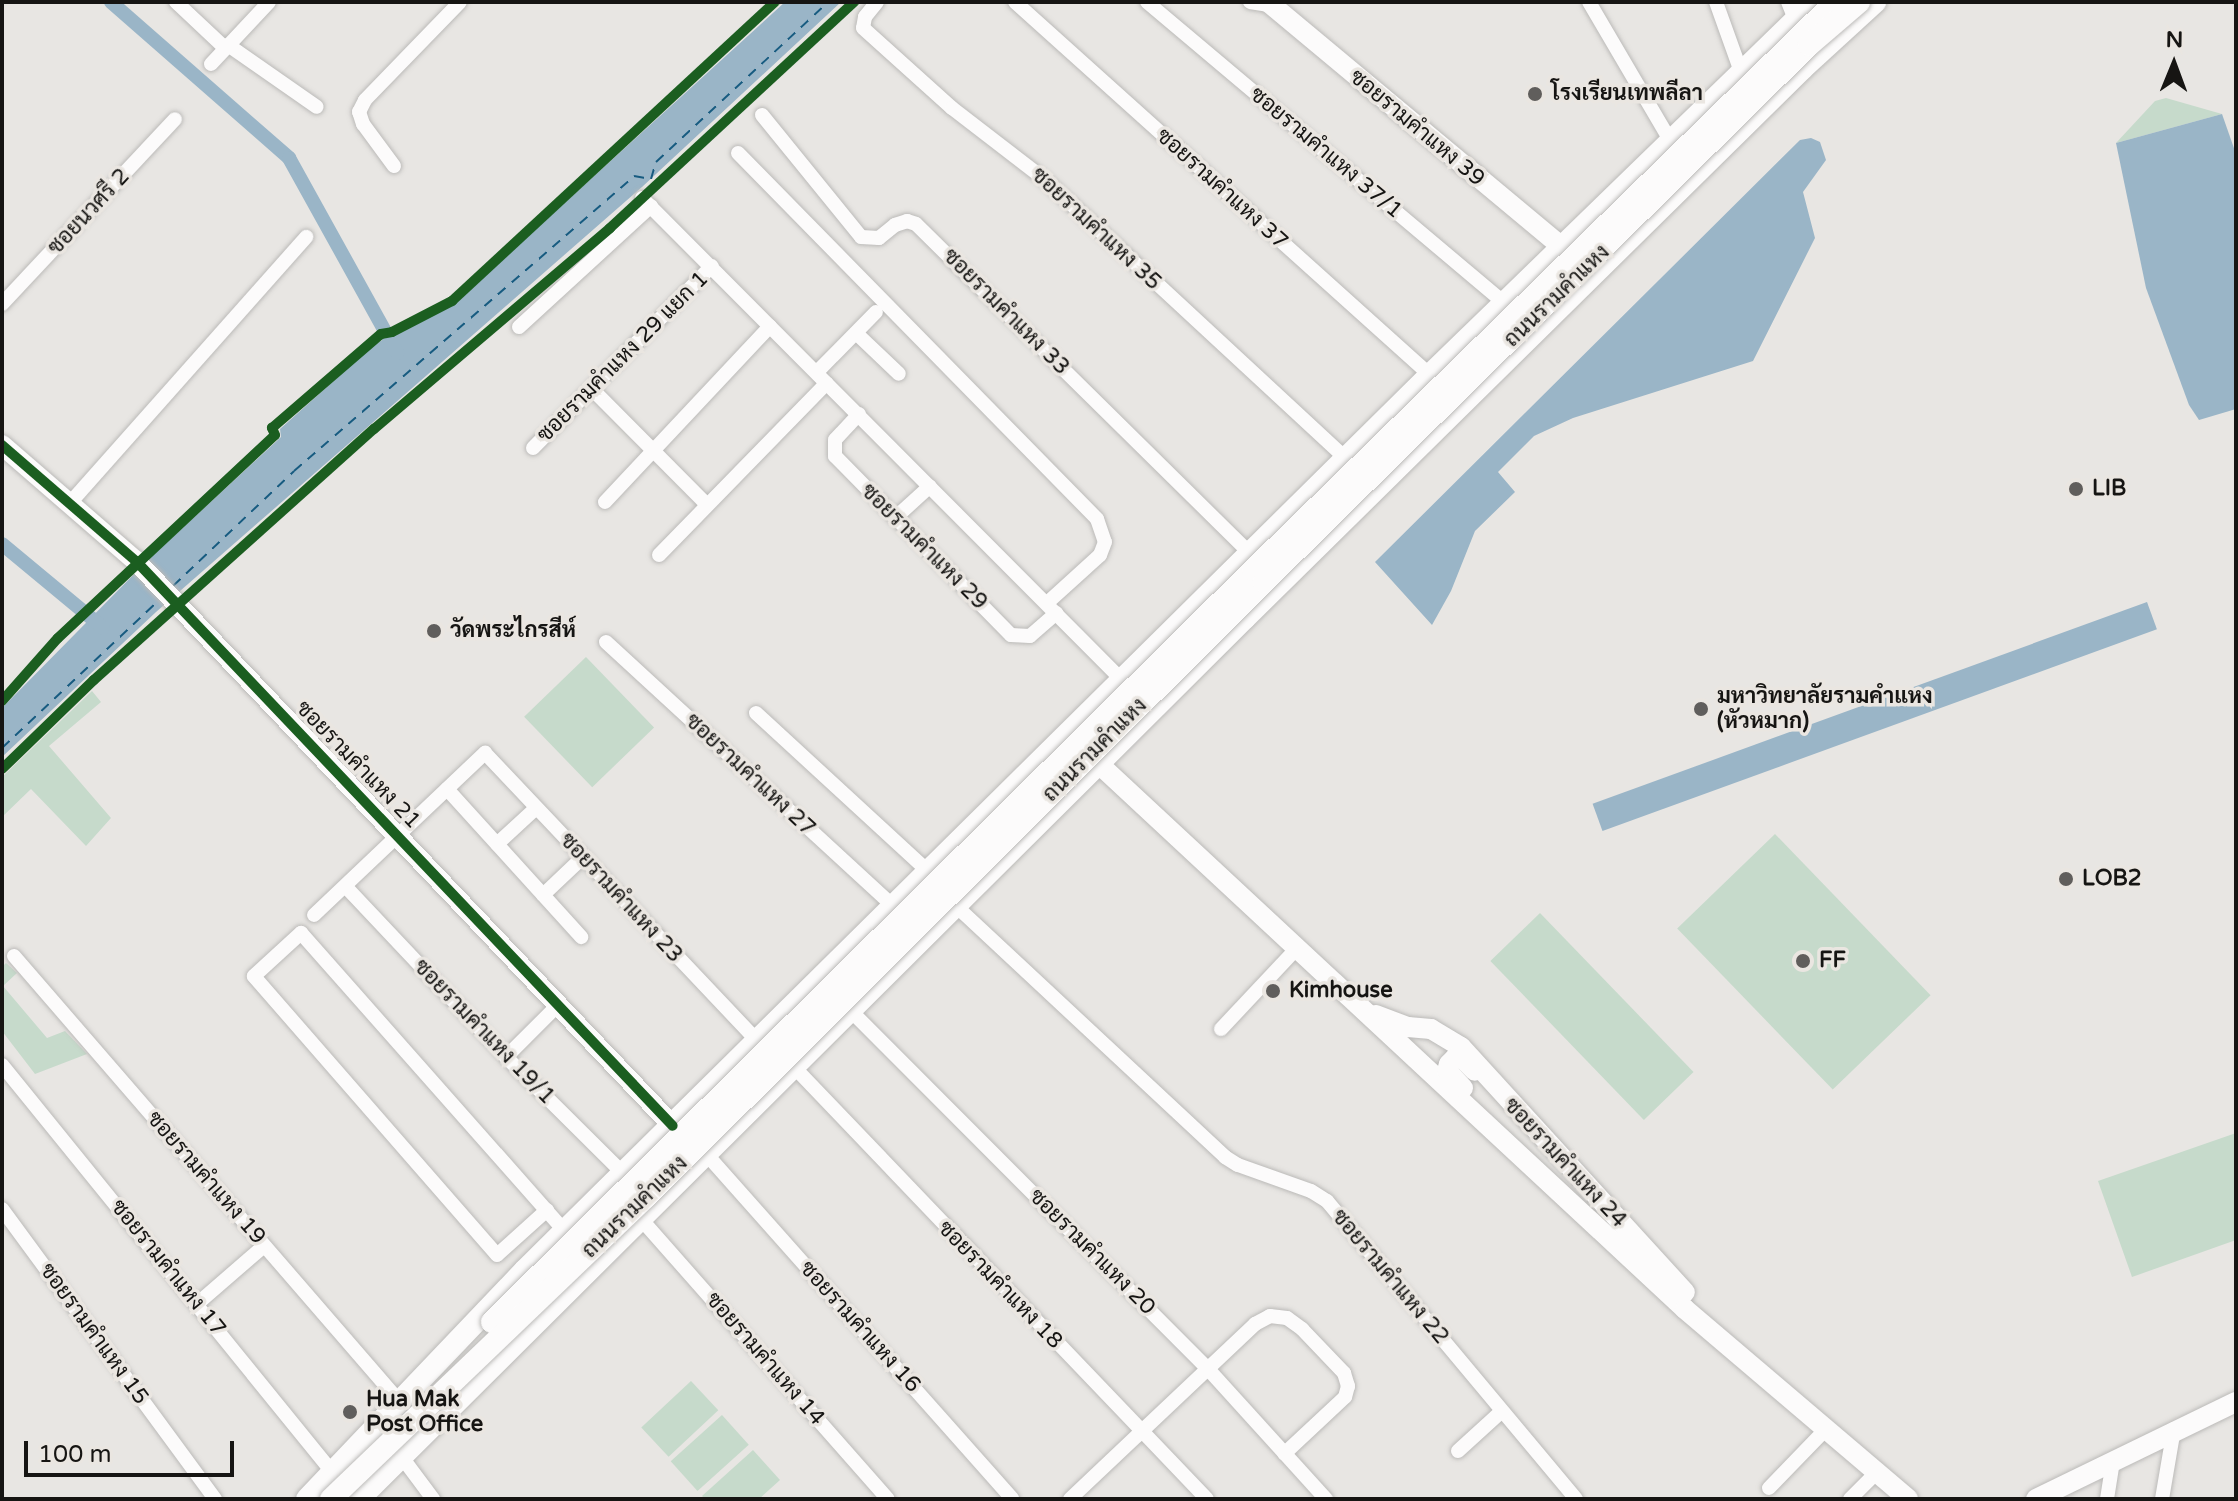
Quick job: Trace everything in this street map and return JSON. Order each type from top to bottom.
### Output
[{"type":"main road","name":"ถนนรามคำแหง","points":[[336,1469],[468,1346],[1242,581],[1835,2]]},
{"type":"main road","name":"ถนนรามคำแหง","points":[[331,1499],[646,1197],[1809,45],[1859,2]]},
{"type":"main road","name":"ถนนรามคำแหง","points":[[359,1499],[708,1156],[1236,626],[1595,276],[1830,41],[1875,2]]},
{"type":"main road","name":"ซอยรามคำแหง 39","points":[[1272,4],[1562,247]]},
{"type":"main road","name":"ถนนรามคำแหง","points":[[307,1499],[398,1400],[565,1231],[1430,375],[1671,142],[1800,9]]},
{"type":"main road","points":[[1800,9],[1830,41]]},
{"type":"main road","points":[[1562,247],[1595,276]]},
{"type":"main road","name":"ซอยรามคำแหง 21","points":[[2,445],[129,554],[673,1126]]},
{"type":"main road","points":[[1058,744],[1100,765]]},
{"type":"main road","name":"ซอยรามคำแหง 24","points":[[1100,765],[1531,1166],[1739,1355],[1906,1498]]},
{"type":"main road","points":[[849,951],[881,982]]},
{"type":"main road","name":"ซอยรามคำแหง 24","points":[[1365,1010],[1448,1037],[1723,1332],[1739,1355]]},
{"type":"main road","points":[[1485,1076],[1462,1058],[1455,1058],[1447,1071],[1502,1125],[1531,1166]]},
{"type":"main road","points":[[2036,1499],[2113,1463],[2174,1429],[2236,1402]]},
{"type":"street","points":[[176,2],[227,47],[317,107]]},
{"type":"street","points":[[211,64],[269,2]]},
{"type":"street","points":[[394,166],[363,124],[359,112],[365,100],[460,2]]},
{"type":"street","name":"ซอยรามคำแหง 35","points":[[877,2],[865,17],[863,28],[952,108],[1043,178],[1346,459]]},
{"type":"street","name":"ซอยรามคำแหง 37","points":[[1015,2],[1430,375]]},
{"type":"street","name":"ซอยรามคำแหง 37/1","points":[[1147,2],[1504,303]]},
{"type":"street","name":"ซอยรามคำแหง 39","points":[[1250,2],[1272,4]]},
{"type":"street","points":[[1589,2],[1671,142]]},
{"type":"street","points":[[1716,2],[1741,72]]},
{"type":"street","name":"ซอยรามคำแหง 33","points":[[762,115],[861,237],[879,238],[895,225],[907,221],[916,224],[1251,554]]},
{"type":"street","name":"ซอยนวศรี 2","points":[[2,304],[175,119]]},
{"type":"street","name":"ซอยรามคำแหง 29","points":[[738,153],[1097,519],[1105,542],[1100,555],[1030,636],[1011,635],[835,456],[835,440],[859,414]]},
{"type":"street","points":[[519,327],[646,202],[1122,680]]},
{"type":"street","points":[[70,503],[306,237]]},
{"type":"street","name":"ซอยรามคำแหง 29 แยก 1","points":[[533,448],[712,266]]},
{"type":"street","points":[[659,555],[822,378],[876,312]]},
{"type":"street","points":[[605,502],[770,326]]},
{"type":"street","points":[[856,333],[899,374]]},
{"type":"street","points":[[592,389],[707,505]]},
{"type":"street","points":[[895,518],[930,486]]},
{"type":"street","name":"ซอยรามคำแหง 27","points":[[606,642],[894,907]]},
{"type":"street","points":[[756,713],[929,872]]},
{"type":"street","name":"ซอยรามคำแหง 23","points":[[447,789],[485,753],[758,1042]]},
{"type":"street","points":[[314,915],[447,789],[581,937]]},
{"type":"street","points":[[497,844],[536,808]]},
{"type":"street","points":[[543,895],[582,858]]},
{"type":"street","name":"ซอยรามคำแหง 19/1","points":[[346,887],[506,1057],[624,1174]]},
{"type":"street","name":"ซอยรามคำแหง 22","points":[[956,906],[1225,1157],[1238,1165],[1311,1191],[1327,1201],[1576,1499]]},
{"type":"street","points":[[547,1210],[497,1255],[254,976],[301,933],[547,1210],[565,1231]]},
{"type":"street","points":[[1221,1029],[1297,948]]},
{"type":"street","name":"ซอยรามคำแหง 19","points":[[14,956],[398,1400]]},
{"type":"street","points":[[506,1057],[557,1006]]},
{"type":"street","name":"ซอยรามคำแหง 20","points":[[851,1011],[1208,1369],[1326,1499]]},
{"type":"street","name":"ซอยรามคำแหง 17","points":[[2,1065],[336,1469]]},
{"type":"street","name":"ซอยรามคำแหง 18","points":[[795,1068],[1207,1499]]},
{"type":"street","name":"ซอยรามคำแหง 16","points":[[708,1156],[1012,1499]]},
{"type":"street","name":"ซอยรามคำแหง 15","points":[[2,1209],[215,1499]]},
{"type":"street","name":"ซอยรามคำแหง 14","points":[[641,1219],[888,1499]]},
{"type":"street","points":[[197,1304],[264,1246]]},
{"type":"street","points":[[1070,1499],[1255,1324],[1270,1316],[1287,1318],[1302,1329],[1344,1373],[1348,1386],[1345,1397],[1284,1454]]},
{"type":"street","points":[[1458,1451],[1502,1411]]},
{"type":"street","points":[[1769,1488],[1827,1428]]},
{"type":"street","points":[[2162,1499],[2174,1429]]},
{"type":"street","points":[[401,1456],[433,1499]]},
{"type":"street","points":[[2107,1499],[2113,1463]]},
{"type":"street","points":[[1850,1499],[1878,1471]]},
{"type":"green space","points":[[2166,98],[2222,114],[2116,143],[2155,101]]},
{"type":"green space","points":[[586,657],[654,727],[592,787],[524,717]]},
{"type":"green space","points":[[92,691],[101,702],[49,746],[111,818],[86,846],[31,789],[2,817],[2,777]]},
{"type":"green space","name":"FF","points":[[1775,834],[1931,995],[1833,1090],[1677,928]]},
{"type":"green space","points":[[1540,913],[1694,1072],[1644,1120],[1490,961]]},
{"type":"green space","points":[[6,963],[17,973],[3,986],[47,1038],[65,1031],[87,1054],[35,1074],[2,1031],[2,967]]},
{"type":"green space","points":[[2236,1133],[2236,1240],[2132,1277],[2098,1181]]},
{"type":"green space","points":[[691,1381],[718,1410],[669,1457],[641,1427]]},
{"type":"green space","points":[[722,1415],[749,1445],[697,1491],[671,1461]]},
{"type":"green space","points":[[753,1450],[780,1480],[759,1499],[705,1499],[702,1496]]},
{"type":"water","points":[[785,2],[841,2],[642,187],[156,612],[2,757],[2,708],[149,559],[281,437],[280,429],[375,344],[456,302]]},
{"type":"water","points":[[2222,114],[2236,154],[2236,409],[2199,420],[2189,405],[2146,288],[2116,143]]},
{"type":"water","points":[[1811,138],[1820,142],[1826,160],[1803,192],[1815,238],[1753,361],[1573,418],[1534,436],[1498,472],[1515,492],[1475,531],[1451,591],[1432,625],[1375,562],[1800,140]]},
{"type":"water","points":[[2147,602],[2157,629],[1602,831],[1593,804]]},
{"type":"waterway","points":[[111,2],[289,158],[397,353]]},
{"type":"waterway","points":[[2,544],[103,628]]},
{"type":"ferry route","points":[[173,586],[294,471],[634,176],[651,179],[656,162],[828,2]]},
{"type":"ferry route","points":[[2,748],[160,599]]},
{"type":"cycle path","points":[[2,701],[58,638],[275,435],[272,428],[381,334],[392,332],[452,301],[775,2]]},
{"type":"cycle path","points":[[2,769],[94,680],[374,429],[610,228],[854,2]]},
{"type":"cycle path","points":[[2,445],[136,561],[673,1126]]},
{"type":"place","name":"โรงเรียนเทพลีลา","points":[[1535,94]]},
{"type":"place","name":"LIB","points":[[2076,489]]},
{"type":"place","name":"วัดพระไกรสีห์","points":[[434,631]]},
{"type":"place","name":"มหาวิทยาลัยรามคำแหง (หัวหมาก)","points":[[1701,709]]},
{"type":"place","name":"LOB2","points":[[2066,879]]},
{"type":"place","name":"FF","points":[[1803,961]]},
{"type":"place","name":"Kimhouse","points":[[1273,991]]},
{"type":"place","name":"Hua Mak Post Office","points":[[350,1412]]}]
